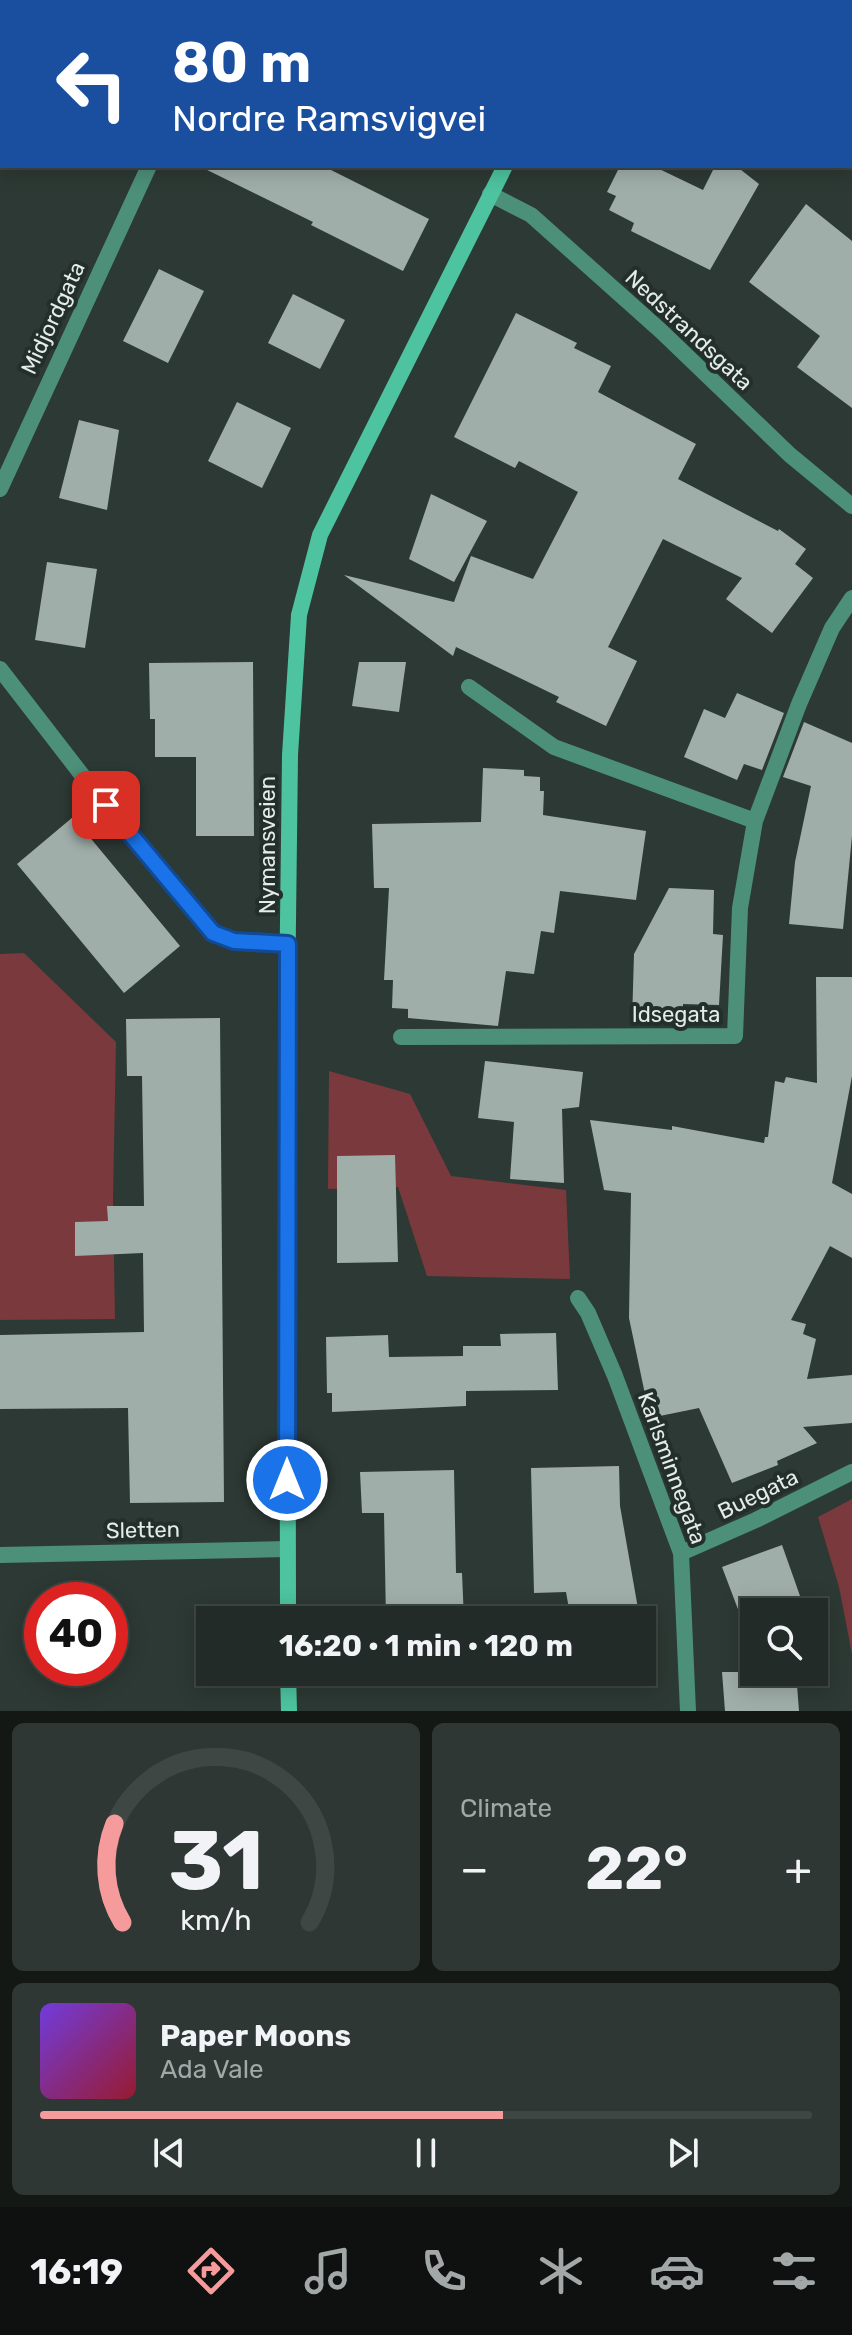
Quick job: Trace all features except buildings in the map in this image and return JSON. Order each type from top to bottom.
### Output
[{"type":"street","name":"Midjordgata","points":[[0,489],[148,168]]},
{"type":"street","name":"Nymansveien","points":[[288,1606],[288,944],[293,681],[302,602],[320,535],[504,168]]},
{"type":"street","name":"Nedstrandsgata","points":[[490,194],[531,215],[661,331],[790,455],[852,506]]},
{"type":"street","name":"Idsegata","points":[[401,1037],[735,1036],[740,908],[755,821],[804,691],[832,628],[852,598]]},
{"type":"street","points":[[0,669],[123,828],[213,933],[234,941],[288,944]]},
{"type":"street","points":[[469,687],[554,747],[755,821]]},
{"type":"street","name":"Karlsminnegata","points":[[578,1298],[588,1313],[615,1376],[681,1553],[688,1711]]},
{"type":"street","name":"Buegata","points":[[681,1553],[852,1472]]},
{"type":"street","name":"Sletten","points":[[0,1555],[287,1549]]},
{"type":"street","points":[[288,1686],[289,1711]]},
{"type":"shaded area","points":[[24,953],[116,1042],[113,1199],[115,1319],[0,1320],[0,954]]},
{"type":"shaded area","points":[[329,1071],[410,1094],[451,1176],[566,1190],[570,1279],[427,1276],[398,1187],[328,1189]]},
{"type":"shaded area","points":[[852,1499],[852,1654],[839,1587],[818,1517]]},
{"type":"route","points":[[106,805],[213,933],[234,941],[288,944],[287,1480]]}]
